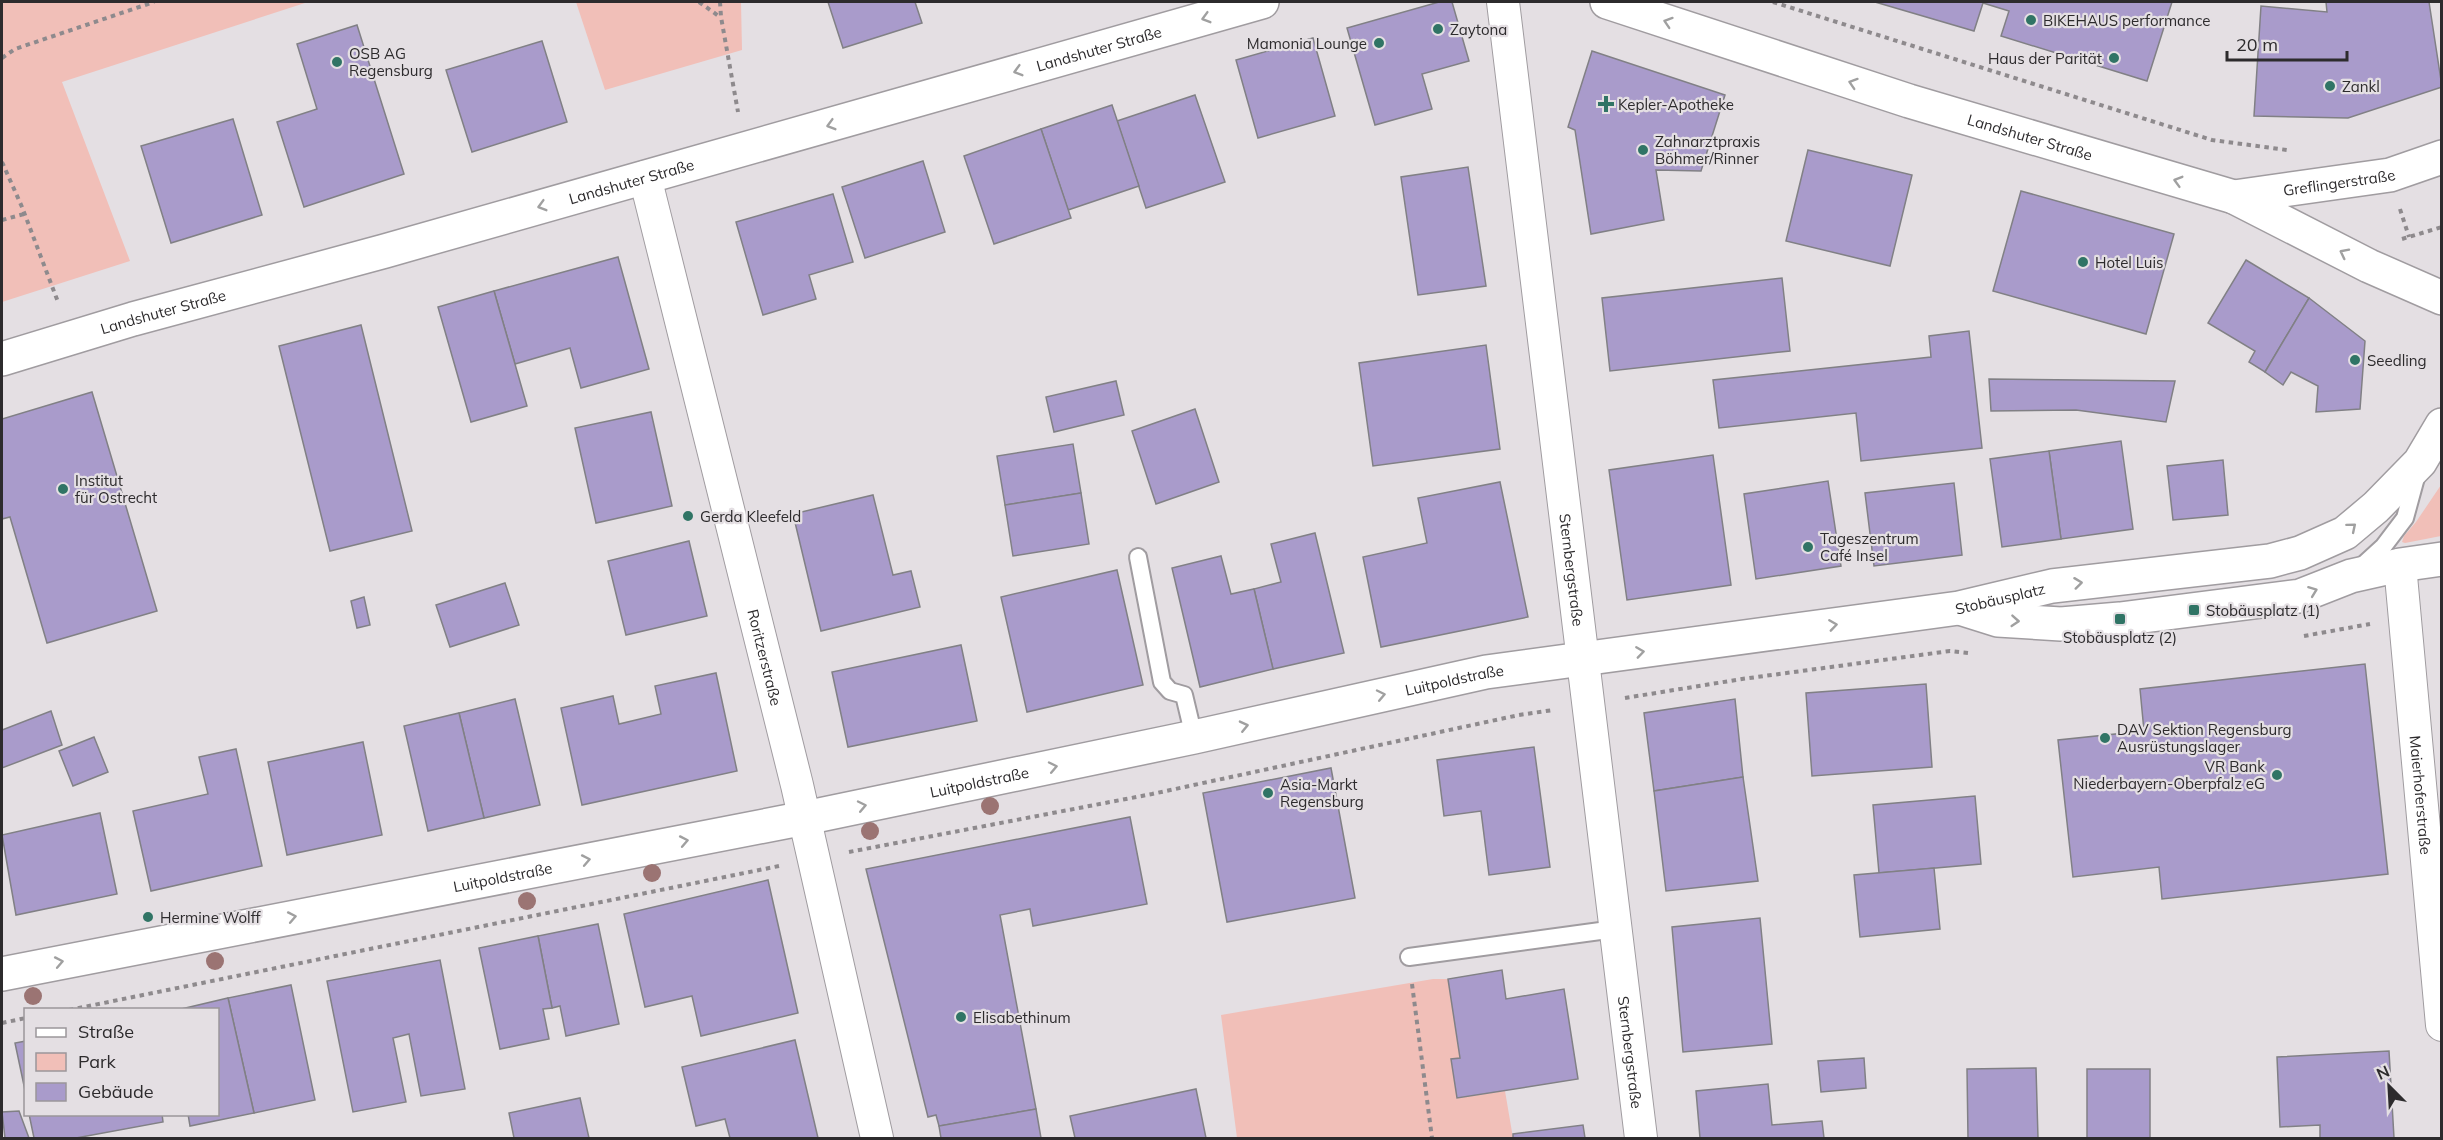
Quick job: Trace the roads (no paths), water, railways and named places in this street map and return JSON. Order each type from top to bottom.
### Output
[{"type":"street","name":"Landshuter Straße","points":[[2,359],[133,319],[1262,2]]},
{"type":"street","name":"Sternbergstraße","points":[[1503,2],[1641,1138]]},
{"type":"street","name":"Landshuter Straße","points":[[1607,2],[1909,101],[2234,197],[2368,266],[2442,298]]},
{"type":"street","name":"Greflingerstraße","points":[[2234,197],[2390,175],[2442,157]]},
{"type":"street","name":"Roritzerstraße","points":[[645,177],[805,818],[877,1138]]},
{"type":"street","name":"Stobäusplatz","points":[[1959,608],[2052,586],[2270,561],[2300,553],[2345,533],[2376,507],[2420,462],[2442,425]]},
{"type":"street","name":"Stobäusplatz","points":[[1959,608],[1998,620],[2073,623],[2300,596],[2351,576],[2400,565],[2442,559]]},
{"type":"street","name":"Maierhoferstraße","points":[[2400,565],[2442,1025]]},
{"type":"street","name":"Luitpoldstraße","points":[[2,974],[805,818],[1194,737],[1486,672],[1959,608]]},
{"type":"lane","points":[[2351,576],[2383,547],[2405,518],[2420,462]]},
{"type":"lane","points":[[1138,557],[1162,682],[1170,691],[1184,695],[1194,737]]},
{"type":"lane","points":[[1409,957],[1615,929]]},
{"type":"place","name":"BIKEHAUS performance","points":[[2031,20]]},
{"type":"place","name":"Zaytona","points":[[1438,29]]},
{"type":"place","name":"Mamonia Lounge","points":[[1379,43]]},
{"type":"place","name":"Haus der Parität","points":[[2114,58]]},
{"type":"place","name":"OSB AG Regensburg","points":[[337,62]]},
{"type":"place","name":"Zankl","points":[[2330,86]]},
{"type":"place","name":"Kepler-Apotheke","points":[[1606,104]]},
{"type":"place","name":"Zahnarztpraxis Böhmer/Rinner","points":[[1643,150]]},
{"type":"place","name":"Hotel Luis","points":[[2083,262]]},
{"type":"place","name":"Seedling","points":[[2355,360]]},
{"type":"place","name":"Institut für Ostrecht","points":[[63,489]]},
{"type":"place","name":"Gerda Kleefeld","points":[[688,516]]},
{"type":"place","name":"Tageszentrum Café Insel","points":[[1808,547]]},
{"type":"place","name":"Stobäusplatz (1)","points":[[2194,610]]},
{"type":"place","name":"Stobäusplatz (2)","points":[[2120,619]]},
{"type":"place","name":"DAV Sektion Regensburg Ausrüstungslager","points":[[2105,738]]},
{"type":"place","name":"VR Bank Niederbayern-Oberpfalz eG","points":[[2277,775]]},
{"type":"place","name":"Asia-Markt Regensburg","points":[[1268,793]]},
{"type":"place","name":"Hermine Wolff","points":[[148,917]]},
{"type":"place","name":"Elisabethinum","points":[[961,1017]]}]
